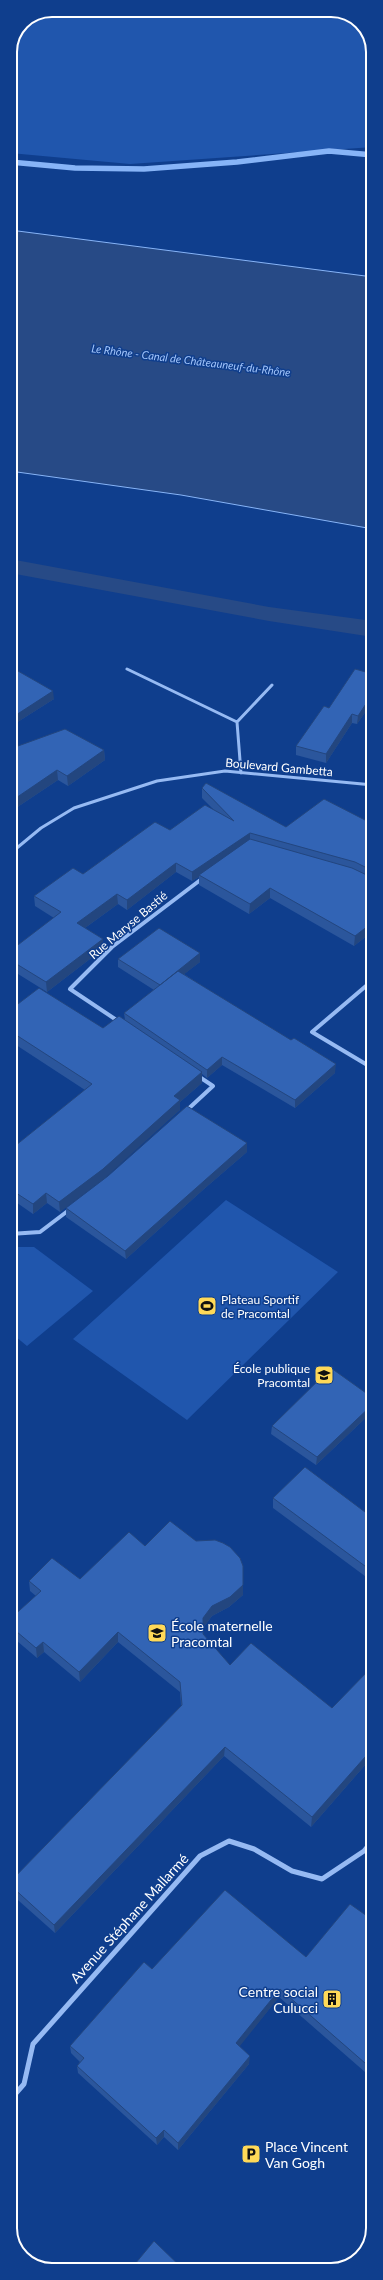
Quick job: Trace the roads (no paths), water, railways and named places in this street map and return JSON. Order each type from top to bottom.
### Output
[{"type":"street","points":[[127,669],[237,722]]},
{"type":"street","points":[[241,773],[237,722],[272,685]]},
{"type":"street","name":"Boulevard Gambetta","points":[[17,847],[41,828],[74,808],[157,781],[225,771],[366,784]]},
{"type":"street","name":"Rue Maryse Bastié","points":[[122,1024],[70,989],[112,947],[206,876]]},
{"type":"street","points":[[366,986],[312,1032],[366,1064]]},
{"type":"street","points":[[182,1115],[213,1086],[193,1072]]},
{"type":"street","points":[[17,1234],[40,1232],[76,1204]]},
{"type":"street","name":"Avenue Stéphane Mallarmé","points":[[17,2092],[24,2084],[33,2044],[200,1856],[229,1841],[254,1849],[292,1871],[322,1879],[366,1849]]},
{"type":"water","name":"Le Rhône - Canal de Châteauneuf-du-Rhône","points":[[17,231],[366,276],[366,528],[181,495],[17,472]]},
{"type":"waterway","points":[[17,163],[75,168],[144,169],[237,162],[329,151],[366,154]]},
{"type":"waterway","points":[[17,567],[269,614],[366,628]]},
{"type":"place","name":"Plateau Sportif de Pracomtal","points":[[207,1306]]},
{"type":"place","name":"École publique Pracomtal","points":[[324,1375]]},
{"type":"place","name":"École maternelle Pracomtal","points":[[157,1633]]},
{"type":"place","name":"Centre social Culucci","points":[[332,1999]]},
{"type":"place","name":"Place Vincent Van Gogh","points":[[251,2154]]}]
